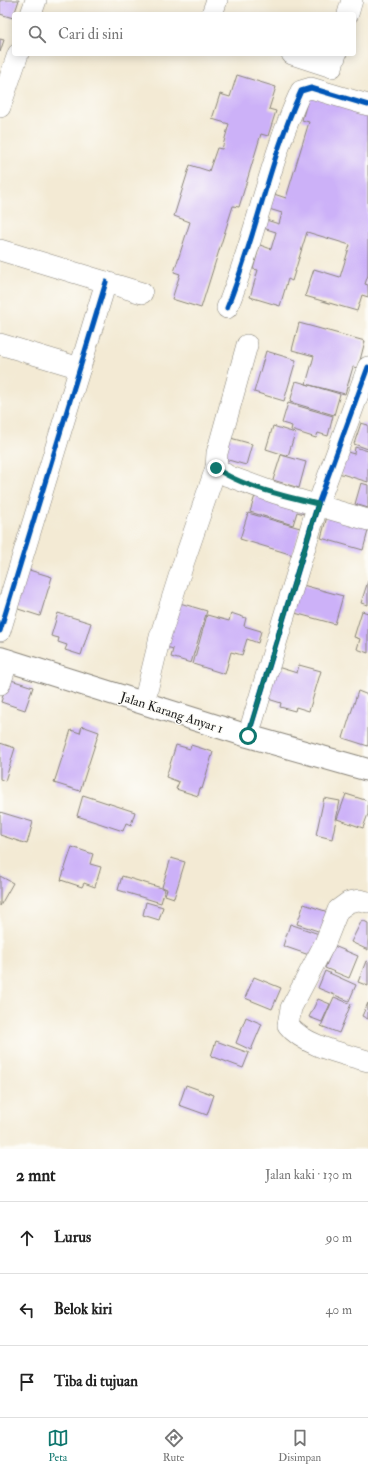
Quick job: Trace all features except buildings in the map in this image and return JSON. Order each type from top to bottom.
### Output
[{"type":"main road","name":"Jalan Karang Anyar 1","points":[[4,659],[248,736],[368,770]]},
{"type":"street","points":[[32,12],[36,0]]},
{"type":"street","points":[[213,12],[217,0]]},
{"type":"street","points":[[349,12],[352,0]]},
{"type":"street","points":[[0,107],[17,56]]},
{"type":"street","points":[[298,56],[332,67],[335,56]]},
{"type":"street","points":[[227,308],[240,274],[289,120],[301,91],[311,88],[368,105]]},
{"type":"street","points":[[0,250],[142,293]]},
{"type":"street","points":[[0,631],[106,282]]},
{"type":"street","points":[[0,344],[80,368]]},
{"type":"street","points":[[144,703],[160,636],[216,468],[218,453],[247,345]]},
{"type":"street","points":[[248,736],[318,504],[368,367]]},
{"type":"street","points":[[216,468],[228,476],[275,493],[318,504],[368,520]]},
{"type":"street","points":[[0,684],[4,659]]},
{"type":"street","points":[[368,902],[359,900],[349,902],[338,910],[325,943],[291,1008],[288,1025],[299,1035],[331,1050],[368,1061]]},
{"type":"cycle path","points":[[227,308],[246,254],[280,144],[301,91],[311,88],[368,105]]},
{"type":"cycle path","points":[[0,631],[106,282]]},
{"type":"cycle path","points":[[248,736],[318,504],[368,367]]},
{"type":"route","points":[[216,468],[228,476],[275,493],[318,504],[248,736]]}]
